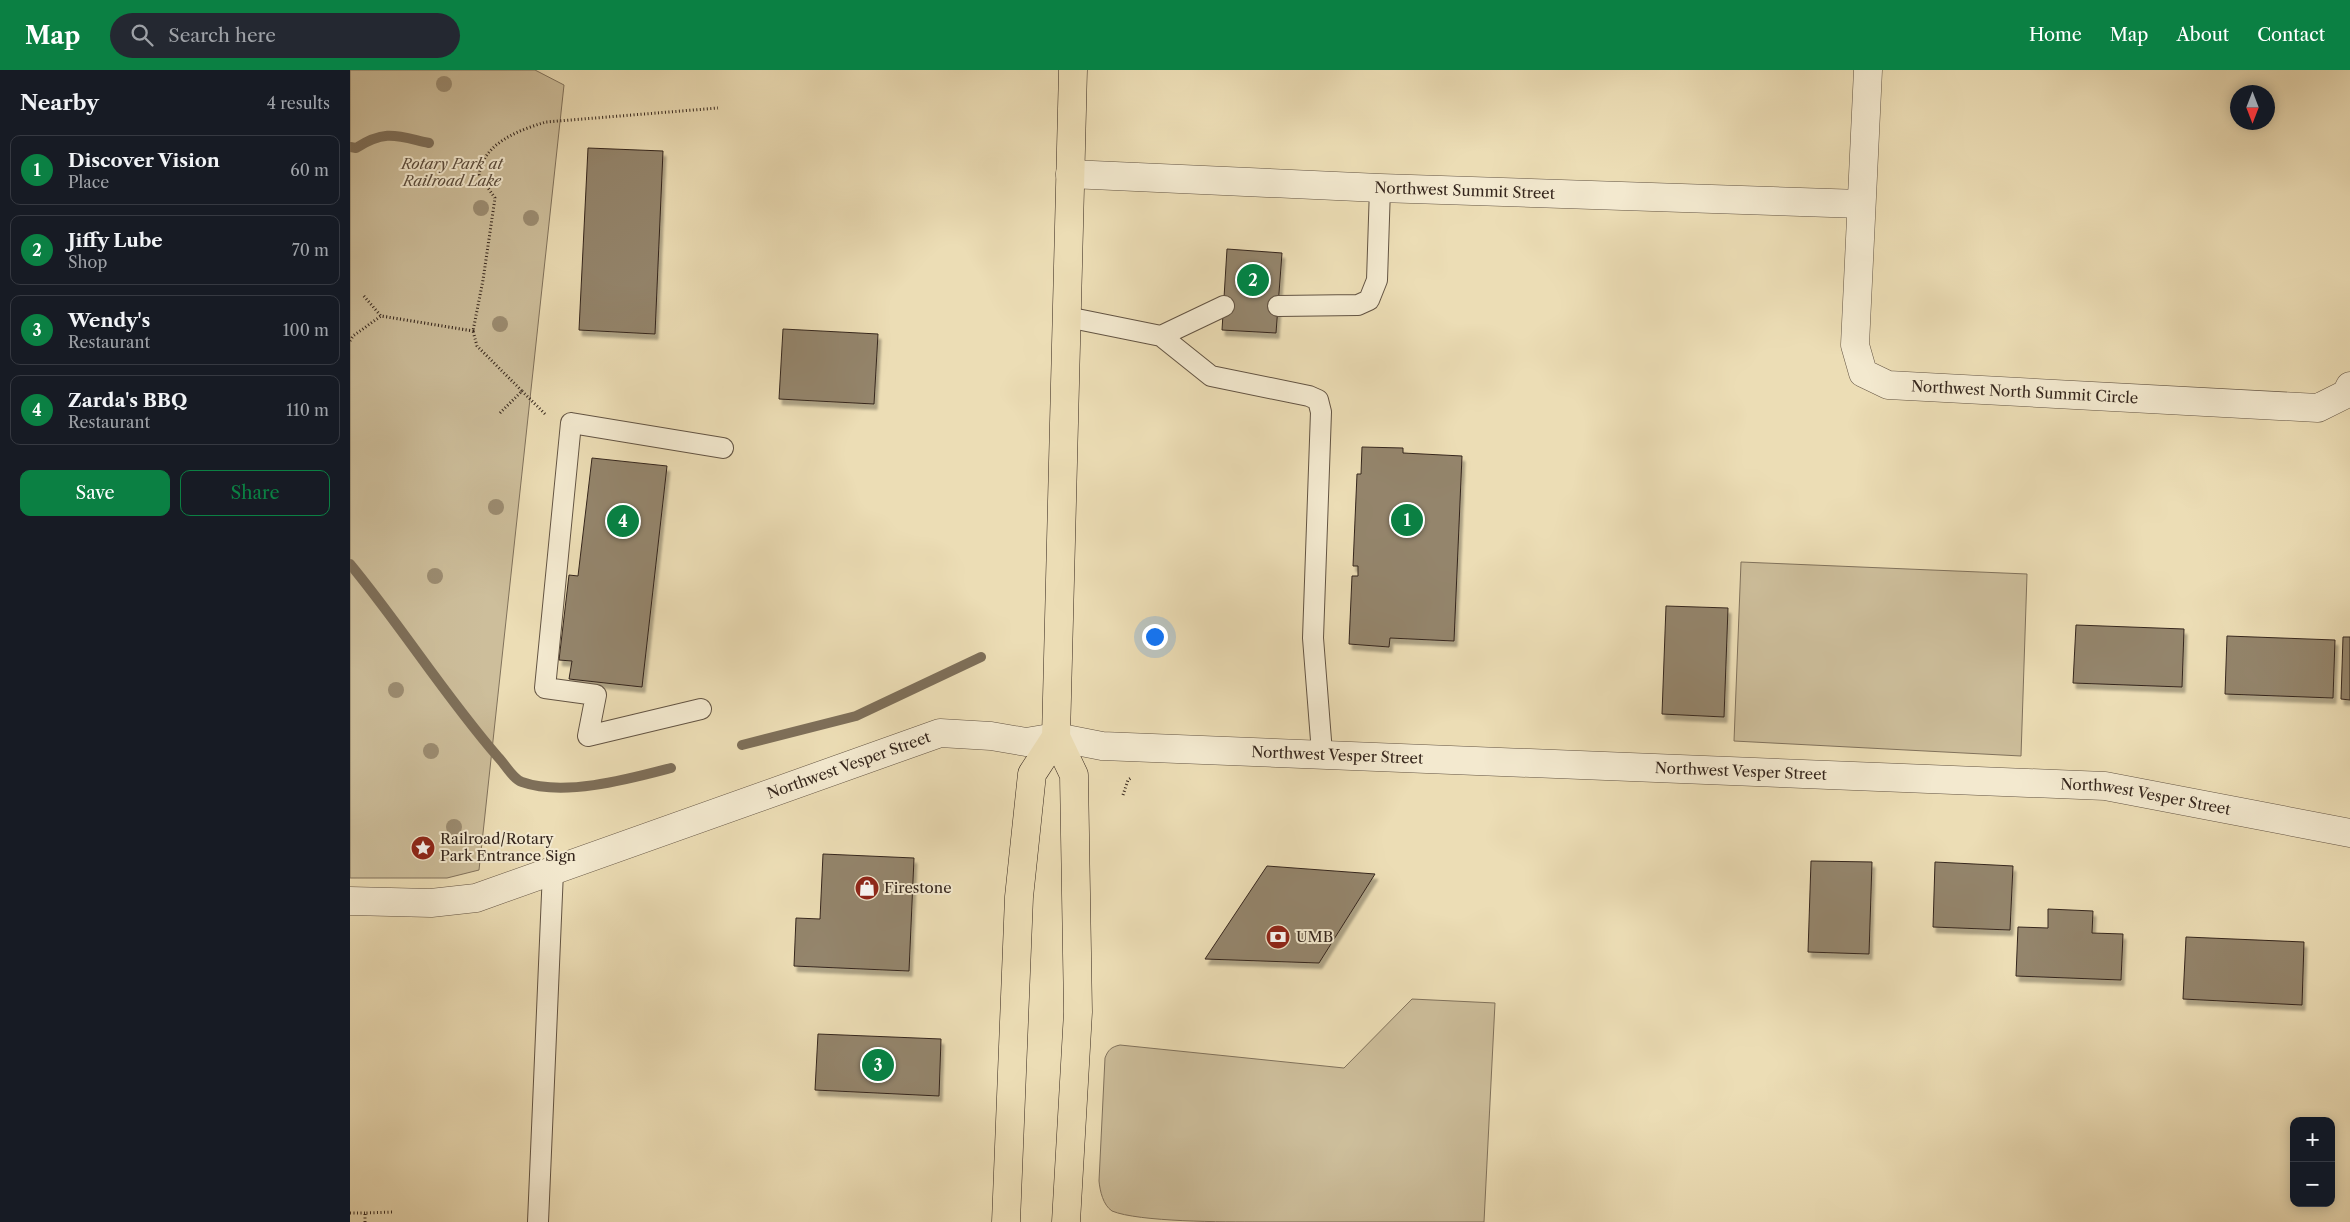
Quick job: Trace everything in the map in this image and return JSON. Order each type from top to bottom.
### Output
[{"type":"main road","points":[[1066,1222],[1078,1012],[1074,775],[1056,737],[1073,70]]},
{"type":"main road","points":[[1006,1222],[1020,897],[1031,783],[1032,774],[1056,737]]},
{"type":"street","name":"Northwest North Summit Circle","points":[[1868,70],[1855,345],[1863,373],[1888,385],[2318,408],[2346,394],[2350,386]]},
{"type":"street","name":"Northwest Summit Street","points":[[1070,174],[1380,188],[1861,204]]},
{"type":"street","name":"Northwest Vesper Street","points":[[350,901],[431,903],[476,898],[940,733],[1026,742],[1056,737],[1093,745],[2105,786],[2350,833]]},
{"type":"lane","points":[[1278,306],[1358,305],[1369,300],[1377,280],[1380,188]]},
{"type":"lane","points":[[1161,336],[1224,306]]},
{"type":"lane","points":[[1067,317],[1161,336],[1210,376],[1309,396],[1318,400],[1321,412],[1313,638],[1322,753]]},
{"type":"lane","points":[[701,709],[588,736],[596,695],[545,688],[571,423],[723,448]]},
{"type":"lane","points":[[538,1222],[552,871]]},
{"type":"path","points":[[500,413],[522,391],[477,346],[473,331],[483,280],[495,198],[479,175],[486,156],[500,141],[521,129],[546,122],[718,108]]},
{"type":"path","points":[[363,295],[381,316],[473,331]]},
{"type":"path","points":[[350,341],[353,336],[381,316]]},
{"type":"path","points":[[1123,795],[1128,780],[1135,776]]},
{"type":"path","points":[[350,1213],[394,1212]]},
{"type":"path","points":[[365,1213],[365,1222]]},
{"type":"green space","name":"Rotary Park at Railroad Lake","points":[[350,70],[535,70],[564,85],[479,870],[447,878],[350,878]]},
{"type":"green space","points":[[1741,562],[2027,574],[2021,756],[1734,741]]},
{"type":"green space","points":[[1412,999],[1495,1003],[1484,1222],[1183,1221],[1124,1215],[1112,1211],[1104,1202],[1099,1181],[1105,1058],[1112,1048],[1120,1045],[1344,1068]]},
{"type":"building","points":[[588,148],[663,151],[655,334],[579,330]]},
{"type":"building","points":[[1227,249],[1282,253],[1276,333],[1222,330]]},
{"type":"building","points":[[783,329],[878,334],[874,404],[779,399]]},
{"type":"building","points":[[1362,447],[1403,448],[1403,453],[1462,456],[1454,641],[1390,638],[1389,647],[1349,644],[1352,576],[1358,576],[1358,566],[1353,566],[1357,474],[1361,474]]},
{"type":"building","points":[[592,458],[667,466],[642,687],[569,679],[572,661],[559,660],[569,575],[578,576]]},
{"type":"building","points":[[1666,606],[1728,608],[1724,717],[1662,714]]},
{"type":"building","points":[[2076,625],[2184,629],[2182,687],[2073,683]]},
{"type":"building","points":[[2227,636],[2335,640],[2333,698],[2225,694]]},
{"type":"building","points":[[2343,637],[2350,637],[2350,700],[2341,699]]},
{"type":"building","name":"Firestone","points":[[823,854],[914,858],[909,971],[794,966],[796,918],[820,919]]},
{"type":"building","points":[[1811,861],[1872,862],[1869,954],[1808,952]]},
{"type":"building","points":[[1935,862],[2013,866],[2010,930],[1933,927]]},
{"type":"building","name":"UMB","points":[[1267,866],[1375,874],[1319,963],[1205,959]]},
{"type":"building","points":[[2048,909],[2093,911],[2092,933],[2123,934],[2121,980],[2016,976],[2018,927],[2048,928]]},
{"type":"building","points":[[2186,937],[2304,942],[2302,1005],[2183,999]]},
{"type":"building","points":[[818,1034],[941,1039],[939,1096],[815,1090]]},
{"type":"waterway","points":[[350,147],[356,148],[366,142],[384,136],[400,136],[429,143]]},
{"type":"waterway","points":[[350,564],[460,710],[515,778],[522,782],[539,786],[557,788],[577,787],[636,777],[671,768]]},
{"type":"waterway","points":[[742,745],[856,716],[981,657]]},
{"type":"place","name":"Jiffy Lube","points":[[1253,280]]},
{"type":"place","name":"Discover Vision","points":[[1407,520]]},
{"type":"place","name":"Zarda's BBQ","points":[[623,521]]},
{"type":"place","name":"Railroad/Rotary Park Entrance Sign","points":[[423,848]]},
{"type":"place","name":"Firestone","points":[[867,888]]},
{"type":"place","name":"UMB","points":[[1278,937]]},
{"type":"place","name":"Wendy's","points":[[878,1065]]}]
